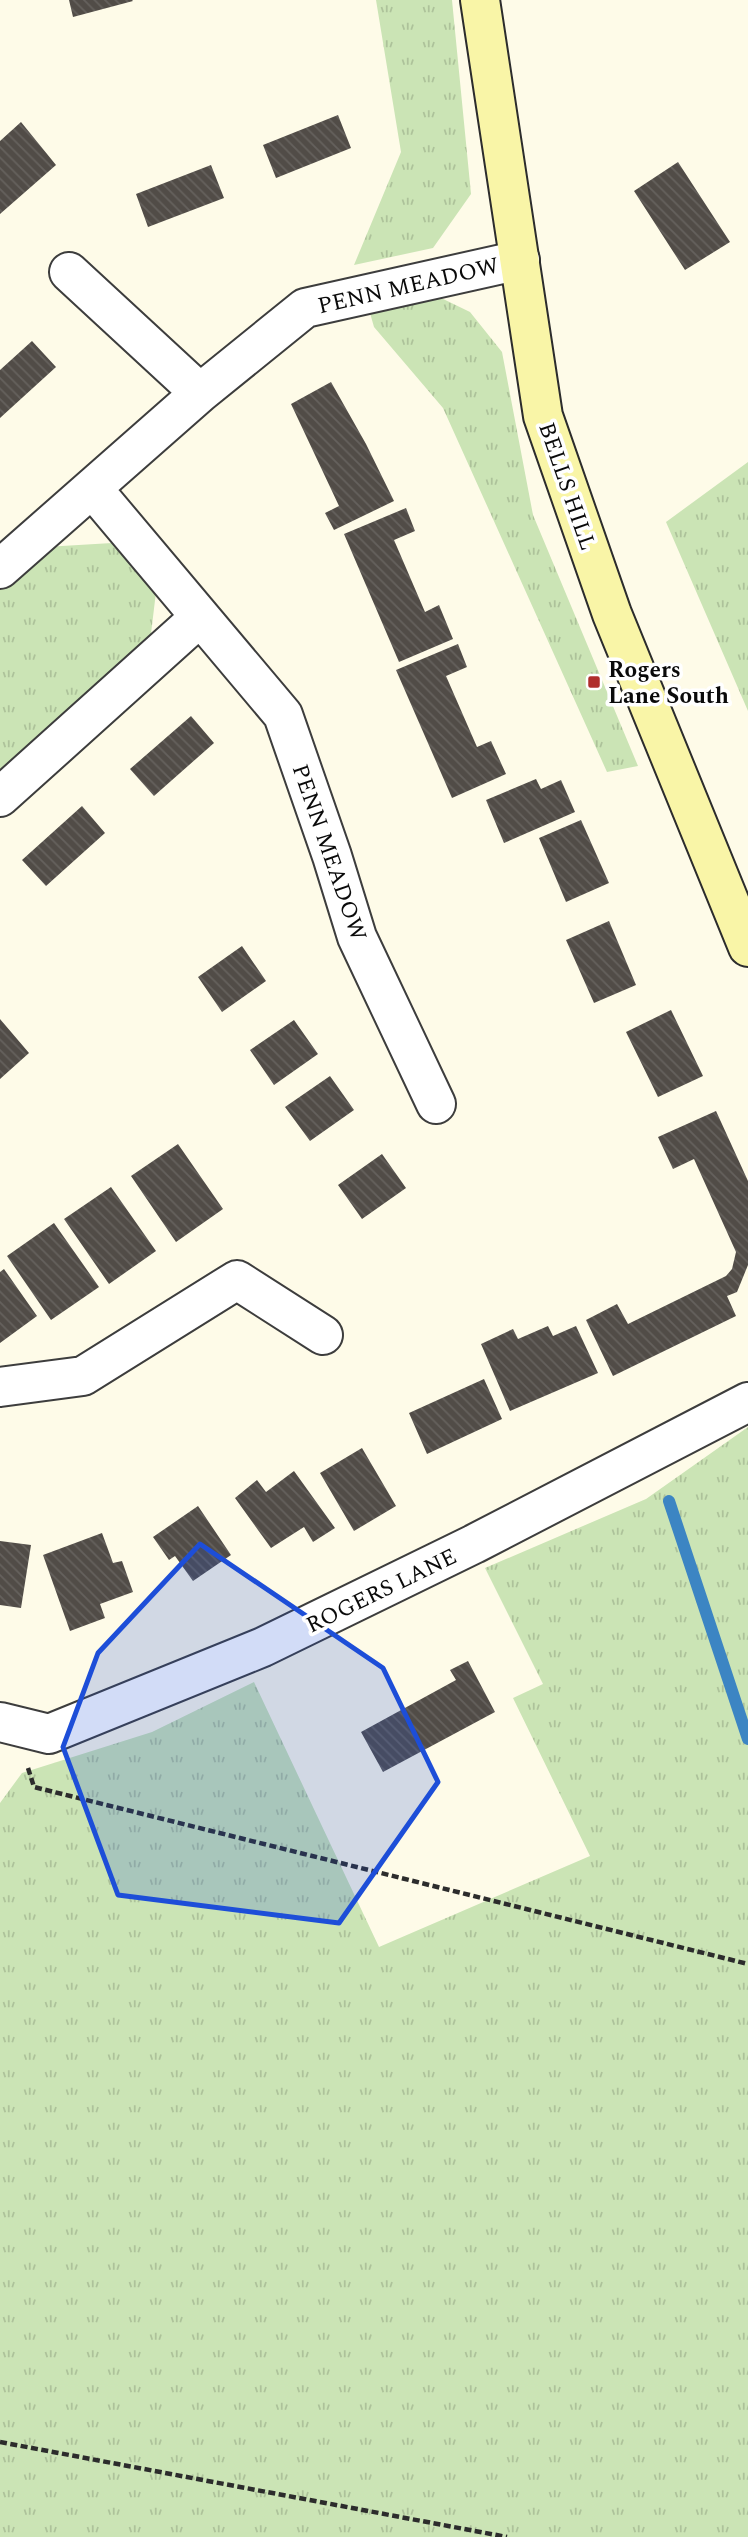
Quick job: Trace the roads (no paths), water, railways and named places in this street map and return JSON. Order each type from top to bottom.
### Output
[{"type":"main road","name":"BELLS HILL","points":[[480,0],[543,416],[612,614],[748,947]]},
{"type":"street","name":"PENN MEADOW","points":[[0,569],[200,393],[305,308],[520,260]]},
{"type":"street","points":[[69,272],[200,393]]},
{"type":"street","name":"PENN MEADOW","points":[[92,488],[283,715],[357,937],[436,1104]]},
{"type":"street","points":[[0,797],[200,617]]},
{"type":"street","points":[[0,1387],[83,1376],[237,1280],[323,1335]]},
{"type":"street","name":"ROGERS LANE","points":[[7,1724],[49,1734],[262,1647],[474,1544],[748,1402]]},
{"type":"waterway","points":[[669,1501],[748,1739]]},
{"type":"place","name":"Rogers Lane South","points":[[594,682]]}]
